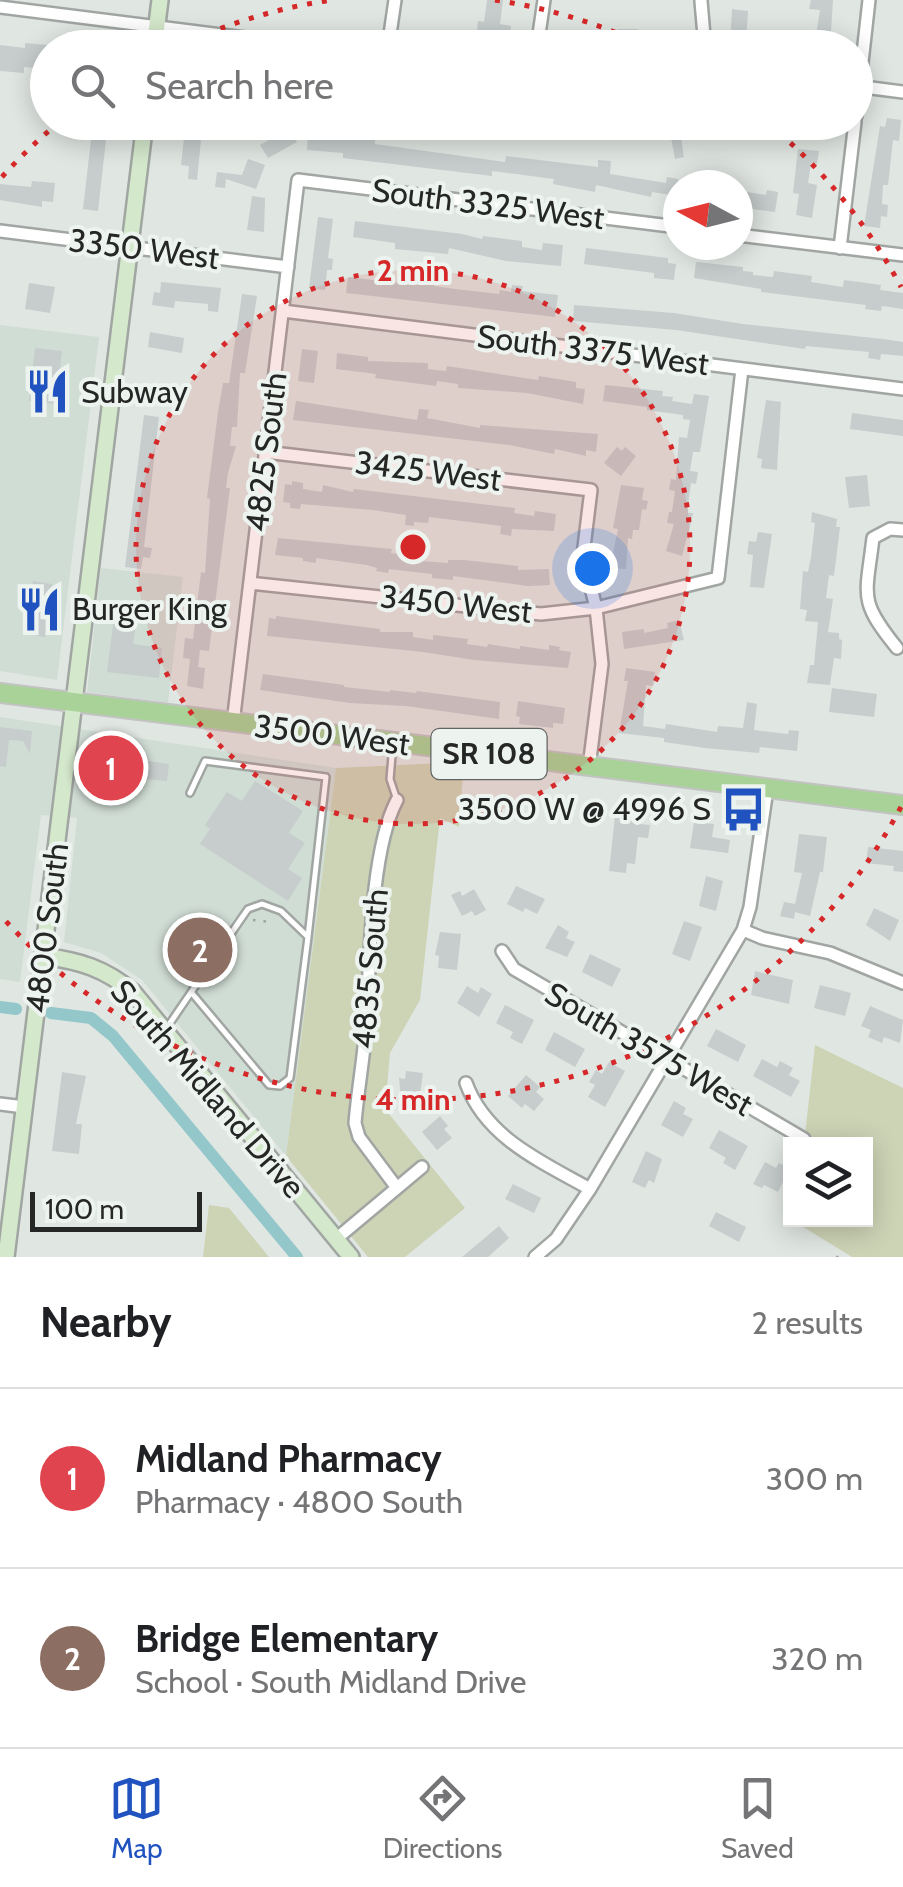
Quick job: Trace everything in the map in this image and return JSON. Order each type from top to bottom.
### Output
[{"type":"main road","name":"3500 West","points":[[0,694],[903,806]]},
{"type":"street","points":[[156,30],[160,0]]},
{"type":"street","points":[[391,30],[395,0]]},
{"type":"street","points":[[540,30],[544,0]]},
{"type":"street","points":[[865,30],[869,0]]},
{"type":"street","points":[[701,2],[703,30]]},
{"type":"street","points":[[0,7],[187,30]]},
{"type":"street","points":[[873,88],[903,92]]},
{"type":"street","name":"4800 South","points":[[6,1257],[143,140]]},
{"type":"street","points":[[840,248],[853,140]]},
{"type":"street","name":"South 3325 West","points":[[298,180],[663,226]]},
{"type":"street","name":"4825 South","points":[[233,723],[298,180]]},
{"type":"street","name":"3350 West","points":[[0,230],[288,267]]},
{"type":"street","points":[[753,237],[903,256]]},
{"type":"street","name":"South 3375 West","points":[[282,311],[903,390]]},
{"type":"street","name":"3450 West","points":[[250,583],[542,614],[596,608],[718,578],[742,369]]},
{"type":"street","name":"3425 West","points":[[266,452],[592,490],[583,555],[596,608]]},
{"type":"street","points":[[897,648],[874,620],[865,600],[873,538],[890,529],[903,530]]},
{"type":"street","points":[[589,767],[602,664],[596,608]]},
{"type":"street","points":[[535,1257],[556,1239],[590,1190],[743,930],[750,907],[767,789]]},
{"type":"street","name":"4835 South","points":[[397,1188],[359,1137],[354,1123],[367,1014],[367,970],[386,821],[398,800]]},
{"type":"street","points":[[743,930],[848,959],[903,983]]},
{"type":"street","name":"South 3575 West","points":[[502,951],[514,969],[799,1137]]},
{"type":"street","name":"South Midland Drive","points":[[43,956],[86,963],[111,974],[132,992],[351,1257]]},
{"type":"street","points":[[466,1083],[475,1106],[512,1144],[590,1190]]},
{"type":"street","points":[[0,1104],[24,1107]]},
{"type":"street","points":[[336,1239],[422,1167]]},
{"type":"lane","points":[[393,743],[390,779],[398,800]]},
{"type":"lane","points":[[190,793],[205,762],[326,777],[290,1078],[280,1086],[269,1085],[192,992]]},
{"type":"lane","points":[[165,1032],[248,908],[262,904],[281,912],[308,937]]},
{"type":"path","points":[[241,918],[270,922]]},
{"type":"path","points":[[836,1257],[844,1257]]},
{"type":"shaded area","points":[[0,325],[99,337],[57,680],[0,671]]},
{"type":"shaded area","points":[[101,568],[183,577],[168,703],[87,692]]},
{"type":"shaded area","points":[[0,717],[336,768],[286,1156],[142,980],[101,953],[64,942],[77,818],[41,815],[20,982],[0,979]]},
{"type":"green space","points":[[464,762],[459,827],[440,818],[420,1000],[390,1053],[385,1109],[465,1208],[405,1257],[368,1257],[286,1156],[336,768]]},
{"type":"green space","points":[[815,1045],[903,1088],[903,1257],[852,1257],[803,1227],[873,1227],[873,1137],[805,1137]]},
{"type":"green space","points":[[209,1205],[229,1208],[269,1257],[203,1257]]},
{"type":"building","points":[[487,0],[503,0],[500,24],[511,26],[511,30],[477,30],[478,21],[484,22]]},
{"type":"building","points":[[811,0],[833,0],[831,30],[817,30],[820,10],[809,9]]},
{"type":"building","points":[[732,9],[748,11],[747,30],[731,30]]},
{"type":"building","points":[[25,43],[30,43],[30,68],[24,67],[24,73],[0,71],[0,45],[25,48]]},
{"type":"building","points":[[887,118],[901,120],[899,141],[893,140],[888,185],[883,185],[882,204],[888,205],[887,217],[881,216],[880,228],[864,226],[880,126],[885,127]]},
{"type":"building","points":[[91,140],[106,140],[98,211],[83,209]]},
{"type":"building","points":[[184,140],[201,140],[197,180],[188,179],[189,166],[181,165]]},
{"type":"building","points":[[269,140],[297,142],[268,158],[260,145]]},
{"type":"building","points":[[308,140],[375,140],[375,144],[505,162],[506,156],[598,167],[598,160],[611,161],[610,174],[663,183],[663,194],[652,192],[651,197],[596,185],[595,192],[553,184],[554,179],[492,171],[492,176],[343,158],[343,153],[307,150]]},
{"type":"building","points":[[671,140],[681,140],[684,157],[675,159]]},
{"type":"building","points":[[798,149],[819,151],[817,164],[811,163],[808,183],[817,185],[812,218],[796,215],[799,194],[793,193]]},
{"type":"building","points":[[248,159],[265,165],[256,189],[226,179],[225,188],[215,187],[217,172],[242,175]]},
{"type":"building","points":[[32,181],[55,183],[53,202],[42,201],[42,207],[0,200],[0,184],[31,187]]},
{"type":"building","points":[[767,190],[778,192],[775,212],[753,209],[753,193],[766,195]]},
{"type":"building","points":[[252,196],[265,198],[264,232],[247,230]]},
{"type":"building","points":[[318,217],[333,219],[328,258],[333,259],[332,270],[327,270],[325,290],[309,288]]},
{"type":"building","points":[[355,221],[522,241],[522,247],[542,250],[543,243],[563,245],[561,266],[506,261],[449,248],[448,254],[395,249],[395,243],[353,237]]},
{"type":"building","points":[[586,248],[663,257],[676,264],[674,280],[654,278],[654,273],[584,264]]},
{"type":"building","points":[[696,262],[743,267],[743,271],[753,275],[773,277],[774,271],[812,276],[811,282],[843,287],[844,280],[881,285],[880,290],[903,293],[903,309],[865,309],[866,305],[761,292],[694,278]]},
{"type":"building","points":[[408,276],[455,289],[499,294],[500,290],[511,292],[512,285],[523,286],[522,291],[558,295],[555,317],[346,293],[348,277],[407,284]]},
{"type":"building","points":[[161,282],[221,288],[218,312],[208,311],[208,304],[175,301],[174,308],[152,305],[154,292],[160,293]]},
{"type":"building","points":[[29,283],[55,287],[50,313],[25,309]]},
{"type":"building","points":[[242,294],[257,296],[245,373],[240,373],[237,427],[232,427],[230,446],[236,446],[226,488],[230,488],[209,651],[200,650],[198,667],[205,668],[203,689],[187,686],[190,659],[183,658],[185,638],[193,639],[201,572],[205,573],[210,499],[207,498],[218,412],[223,383],[229,383]]},
{"type":"building","points":[[574,305],[674,313],[903,342],[903,356],[881,354],[880,360],[868,358],[869,352],[806,346],[805,349],[676,330],[573,321]]},
{"type":"building","points":[[150,332],[184,338],[182,353],[148,347]]},
{"type":"building","points":[[35,348],[62,351],[56,404],[29,401]]},
{"type":"building","points":[[302,349],[318,351],[314,383],[298,381]]},
{"type":"building","points":[[337,353],[368,357],[368,361],[428,363],[428,369],[446,371],[447,366],[576,382],[576,388],[585,389],[583,404],[527,393],[458,388],[458,384],[437,381],[436,386],[375,378],[376,374],[336,369]]},
{"type":"building","points":[[605,385],[663,391],[662,396],[673,397],[672,401],[692,404],[694,394],[709,396],[700,452],[693,452],[690,471],[698,472],[696,484],[691,483],[688,513],[693,513],[682,556],[666,551],[674,524],[667,523],[675,491],[669,490],[671,479],[676,480],[679,437],[687,438],[690,420],[647,407],[603,401]]},
{"type":"building","points":[[766,400],[781,402],[777,470],[761,468],[762,459],[757,458]]},
{"type":"building","points":[[296,401],[417,420],[419,409],[429,410],[427,418],[480,428],[598,434],[596,452],[586,450],[586,456],[555,449],[554,454],[509,445],[293,420]]},
{"type":"building","points":[[852,413],[903,420],[903,436],[850,429]]},
{"type":"building","points":[[144,415],[159,417],[144,547],[152,548],[150,558],[143,557],[141,569],[125,567]]},
{"type":"building","points":[[617,447],[622,451],[625,447],[636,456],[621,476],[604,463]]},
{"type":"building","points":[[867,475],[870,506],[849,508],[845,477]]},
{"type":"building","points":[[292,481],[303,483],[303,489],[322,492],[323,485],[353,492],[354,489],[515,508],[514,513],[534,516],[535,511],[556,514],[554,531],[512,529],[511,536],[500,534],[501,526],[470,522],[429,517],[428,523],[414,522],[414,526],[405,525],[406,515],[373,510],[301,504],[300,509],[290,508],[290,503],[283,502],[285,484],[292,485]]},
{"type":"building","points":[[621,485],[644,488],[642,500],[648,501],[646,510],[642,509],[639,530],[633,530],[632,539],[628,538],[626,569],[610,568]]},
{"type":"building","points":[[812,512],[837,519],[836,527],[840,527],[834,576],[829,575],[826,598],[833,599],[828,632],[839,633],[842,640],[841,659],[834,658],[830,685],[807,683],[810,665],[814,665],[818,622],[805,621],[807,610],[800,609],[803,571],[808,572],[811,557],[815,523],[811,522]]},
{"type":"building","points":[[758,532],[772,534],[764,588],[750,587],[753,555],[747,554],[749,541],[756,542]]},
{"type":"building","points":[[278,538],[392,549],[391,553],[421,557],[421,561],[464,560],[518,566],[518,570],[549,569],[550,585],[528,586],[453,576],[453,580],[432,578],[432,574],[389,569],[388,573],[367,565],[316,558],[316,563],[303,561],[275,555]]},
{"type":"building","name":"Burger King","points":[[33,581],[52,584],[45,637],[27,634]]},
{"type":"building","points":[[115,610],[138,613],[133,644],[162,648],[159,678],[107,672]]},
{"type":"building","points":[[269,618],[380,632],[413,632],[413,637],[433,640],[433,635],[468,639],[467,644],[487,647],[488,644],[549,650],[549,645],[571,652],[568,668],[267,636]]},
{"type":"building","points":[[679,620],[684,640],[624,649],[622,632],[668,628],[667,623]]},
{"type":"building","points":[[626,668],[655,672],[653,686],[646,685],[643,726],[665,729],[666,724],[717,732],[718,726],[743,728],[747,702],[757,704],[754,730],[788,734],[789,730],[799,731],[797,751],[760,747],[759,753],[705,748],[619,733],[628,681],[624,681]]},
{"type":"building","points":[[263,674],[344,687],[417,691],[500,702],[499,719],[260,690]]},
{"type":"building","points":[[832,688],[877,694],[874,717],[829,712]]},
{"type":"building","points":[[518,701],[565,708],[563,724],[553,723],[553,728],[519,724]]},
{"type":"building","points":[[0,727],[32,731],[30,754],[23,741],[9,740],[6,767],[0,766]]},
{"type":"building","points":[[100,751],[169,764],[167,781],[145,779],[144,788],[96,784]]},
{"type":"building","points":[[255,781],[303,811],[289,833],[305,843],[288,869],[302,878],[288,901],[200,844],[210,829],[205,825],[227,792],[242,801]]},
{"type":"building","points":[[615,816],[640,819],[640,824],[650,825],[648,838],[638,837],[635,864],[627,863],[626,873],[609,871]]},
{"type":"building","points":[[694,822],[714,824],[712,837],[730,840],[728,853],[690,848]]},
{"type":"building","points":[[799,834],[827,837],[823,872],[810,916],[795,912],[794,919],[780,916],[784,902],[795,904],[802,873],[794,872]]},
{"type":"building","points":[[868,847],[903,851],[903,872],[893,871],[894,866],[866,863]]},
{"type":"building","points":[[706,876],[723,881],[716,911],[699,906]]},
{"type":"building","points":[[516,886],[545,899],[537,914],[507,904]]},
{"type":"building","points":[[474,889],[486,910],[475,916],[472,911],[462,916],[451,895],[460,891],[462,896]]},
{"type":"building","points":[[874,908],[899,920],[890,941],[866,925]]},
{"type":"building","points":[[684,921],[702,927],[690,961],[672,954]]},
{"type":"building","points":[[558,925],[569,932],[566,938],[575,942],[567,957],[545,948]]},
{"type":"building","points":[[440,932],[461,934],[457,970],[438,968],[439,956],[435,955]]},
{"type":"building","points":[[590,954],[621,969],[612,987],[582,972]]},
{"type":"building","points":[[755,971],[793,980],[789,1004],[751,995]]},
{"type":"building","points":[[820,985],[851,993],[845,1016],[814,1008]]},
{"type":"building","points":[[467,986],[478,993],[481,987],[492,994],[479,1017],[457,1003]]},
{"type":"building","points":[[505,1005],[534,1020],[522,1044],[510,1038],[513,1032],[496,1023]]},
{"type":"building","points":[[870,1006],[903,1020],[900,1043],[884,1037],[882,1043],[868,1037],[871,1030],[861,1026]]},
{"type":"building","points":[[716,1029],[746,1045],[738,1062],[707,1046]]},
{"type":"building","points":[[554,1032],[585,1049],[575,1067],[545,1050]]},
{"type":"building","points":[[762,1059],[777,1067],[780,1061],[793,1068],[789,1075],[800,1081],[791,1097],[753,1076]]},
{"type":"building","points":[[609,1062],[625,1071],[605,1107],[588,1097],[595,1085],[589,1082],[596,1070],[602,1074]]},
{"type":"building","points":[[406,1071],[423,1073],[419,1102],[401,1100],[399,1078],[405,1079]]},
{"type":"building","points":[[62,1072],[86,1076],[76,1124],[82,1124],[79,1154],[52,1151]]},
{"type":"building","points":[[526,1075],[540,1087],[536,1092],[544,1099],[534,1111],[525,1104],[522,1108],[508,1096]]},
{"type":"building","points":[[674,1101],[686,1108],[683,1114],[693,1119],[683,1137],[661,1125]]},
{"type":"building","points":[[440,1116],[452,1138],[437,1150],[422,1132]]},
{"type":"building","points":[[719,1130],[748,1146],[735,1170],[723,1163],[726,1158],[709,1148]]},
{"type":"building","points":[[646,1151],[662,1159],[654,1183],[649,1180],[645,1188],[632,1182]]},
{"type":"building","points":[[765,1162],[776,1168],[779,1163],[783,1165],[783,1182],[778,1192],[753,1184]]},
{"type":"building","points":[[513,1184],[541,1198],[534,1213],[505,1199]]},
{"type":"building","points":[[716,1212],[746,1227],[739,1242],[709,1226]]},
{"type":"building","points":[[499,1226],[509,1238],[488,1257],[462,1257]]},
{"type":"waterway","points":[[0,1007],[16,1009]]},
{"type":"waterway","points":[[51,1013],[91,1018],[113,1036],[297,1257]]},
{"type":"place","name":"Subway","points":[[48,392]]},
{"type":"place","name":"Burger King","points":[[39,609]]},
{"type":"place","name":"Midland Pharmacy","points":[[111,768]]},
{"type":"place","name":"3500 W @ 4996 S","points":[[744,809]]},
{"type":"place","name":"Bridge Elementary","points":[[200,950]]}]
